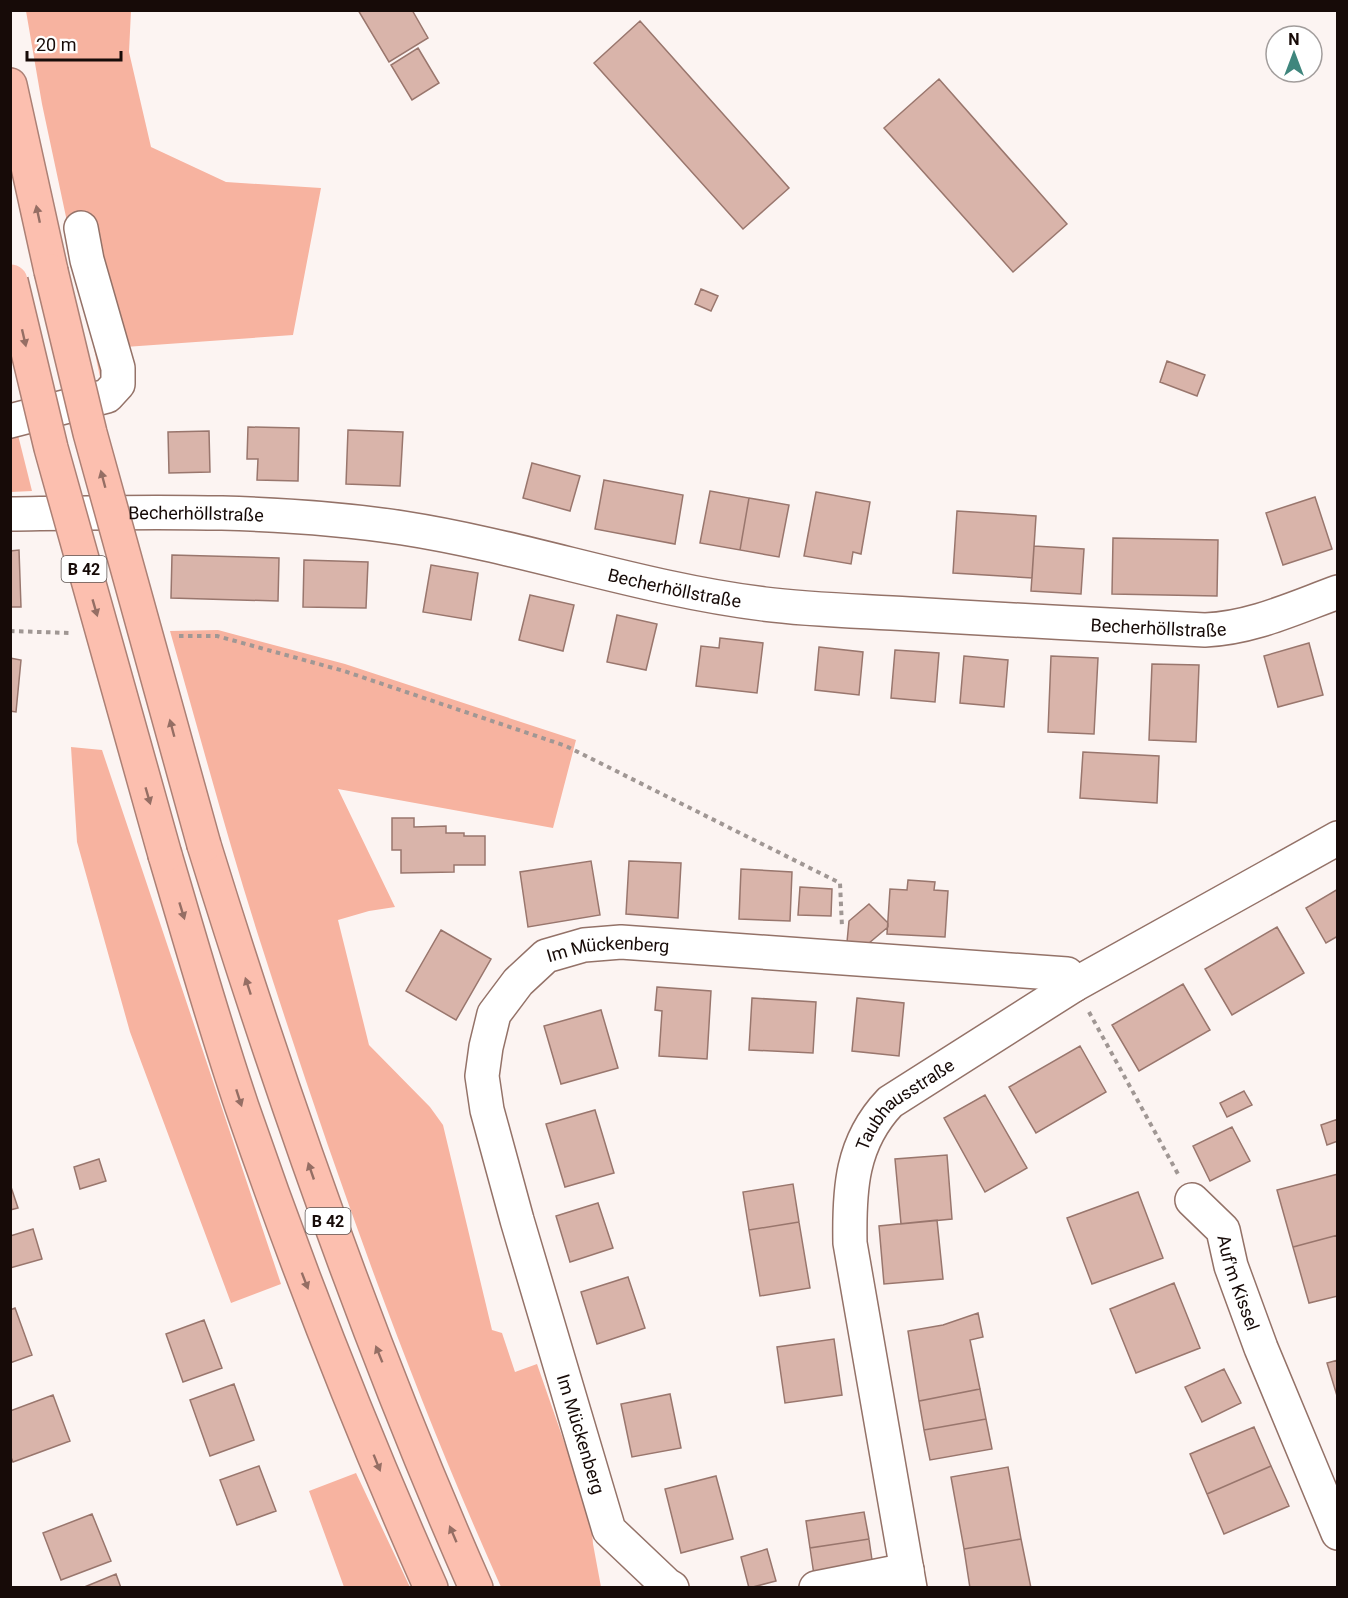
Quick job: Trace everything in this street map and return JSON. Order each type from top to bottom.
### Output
[{"type":"highway","name":"B 42","points":[[10,85],[90,433],[204,845],[279,1080],[326,1214],[418,1452],[476,1587]]},
{"type":"highway","name":"B 42","points":[[11,281],[51,448],[165,855],[242,1104],[285,1226],[360,1421],[431,1587]]},
{"type":"street","points":[[10,421],[107,396],[118,384],[118,368],[87,260],[81,228]]},
{"type":"street","name":"Becherhöllstraße","points":[[10,514],[91,524],[283,515],[349,521],[406,528],[460,539],[701,594],[766,604],[814,608],[1205,630],[1244,626],[1338,592]]},
{"type":"street","name":"Taubhausstraße","points":[[909,1579],[850,1243],[850,1208],[858,1156],[865,1135],[875,1118],[890,1102],[1074,985],[1338,838]]},
{"type":"street","name":"Im Mückenberg","points":[[672,1587],[667,1585],[609,1530],[486,1110],[482,1076],[494,1014],[518,982],[546,956],[585,945],[621,942],[1067,974],[1074,985]]},
{"type":"street","name":"Auf'm Kissel","points":[[1192,1200],[1223,1230],[1231,1266],[1261,1348],[1338,1533]]},
{"type":"street","points":[[816,1587],[909,1579]]},
{"type":"path","points":[[10,632],[81,633]]},
{"type":"path","points":[[171,637],[217,636],[344,671],[566,746],[840,882],[841,958]]},
{"type":"path","points":[[1074,985],[1141,1103],[1192,1200]]},
{"type":"shaded area","points":[[26,11],[131,11],[129,52],[151,147],[226,182],[321,188],[293,335],[125,347],[106,405],[42,104]]},
{"type":"shaded area","points":[[16,427],[32,491],[11,492],[11,429]]},
{"type":"shaded area","points":[[218,630],[345,664],[576,740],[553,828],[338,789],[395,907],[369,911],[338,920],[369,1045],[430,1107],[443,1125],[492,1330],[502,1333],[515,1372],[537,1364],[591,1519],[601,1587],[501,1587],[434,1429],[372,1269],[288,1026],[237,866],[170,631]]},
{"type":"shaded area","points":[[71,747],[102,750],[281,1284],[231,1303],[130,1032],[77,842]]},
{"type":"shaded area","points":[[356,1473],[410,1587],[344,1587],[309,1491]]},
{"type":"building","points":[[358,10],[412,10],[428,38],[389,62]]},
{"type":"building","points":[[640,21],[789,188],[743,229],[594,63]]},
{"type":"building","points":[[418,48],[439,83],[412,100],[391,65]]},
{"type":"building","points":[[939,79],[1067,224],[1013,272],[884,128]]},
{"type":"building","points":[[701,289],[718,296],[711,311],[695,304]]},
{"type":"building","points":[[1167,361],[1205,375],[1197,396],[1160,382]]},
{"type":"building","points":[[248,427],[299,428],[298,481],[257,480],[258,459],[247,459]]},
{"type":"building","points":[[348,430],[403,432],[400,486],[346,484]]},
{"type":"building","points":[[209,431],[210,472],[169,473],[168,432]]},
{"type":"building","points":[[532,463],[580,476],[570,511],[523,498]]},
{"type":"building","points":[[604,480],[683,495],[675,544],[595,529]]},
{"type":"building","points":[[710,491],[749,498],[740,550],[700,543]]},
{"type":"building","points":[[816,492],[870,502],[861,554],[853,552],[851,564],[804,556]]},
{"type":"building","points":[[1315,497],[1332,549],[1283,565],[1266,513]]},
{"type":"building","points":[[749,498],[789,505],[779,557],[740,550]]},
{"type":"building","points":[[957,511],[1036,516],[1032,578],[953,573]]},
{"type":"building","points":[[1113,538],[1218,540],[1217,596],[1112,594]]},
{"type":"building","points":[[1034,546],[1084,549],[1081,594],[1031,591]]},
{"type":"building","points":[[19,550],[21,607],[10,607],[10,551]]},
{"type":"building","points":[[172,555],[279,558],[278,601],[171,598]]},
{"type":"building","points":[[304,560],[368,562],[366,608],[303,607]]},
{"type":"building","points":[[431,565],[478,573],[471,620],[423,612]]},
{"type":"building","points":[[530,595],[574,605],[563,651],[519,640]]},
{"type":"building","points":[[617,615],[657,624],[646,670],[607,662]]},
{"type":"building","points":[[720,638],[763,643],[757,693],[696,686],[701,646],[719,648]]},
{"type":"building","points":[[1309,643],[1323,695],[1278,707],[1264,656]]},
{"type":"building","points":[[819,647],[863,652],[859,695],[815,690]]},
{"type":"building","points":[[895,650],[939,653],[935,702],[891,698]]},
{"type":"building","points":[[964,656],[1008,660],[1004,707],[960,703]]},
{"type":"building","points":[[1051,656],[1098,658],[1094,734],[1048,732]]},
{"type":"building","points":[[10,658],[21,660],[16,712],[10,711]]},
{"type":"building","points":[[1152,664],[1199,665],[1196,742],[1149,740]]},
{"type":"building","points":[[1083,752],[1159,756],[1157,803],[1080,798]]},
{"type":"building","points":[[392,818],[414,818],[414,827],[446,826],[446,833],[485,836],[485,865],[454,865],[454,872],[401,873],[401,850],[392,850]]},
{"type":"building","points":[[591,861],[600,915],[528,927],[520,872]]},
{"type":"building","points":[[629,861],[681,863],[678,918],[626,914]]},
{"type":"building","points":[[741,869],[792,872],[790,921],[739,919]]},
{"type":"building","points":[[908,880],[935,882],[934,890],[948,891],[945,937],[887,934],[890,889],[907,890]]},
{"type":"building","points":[[800,887],[832,889],[831,916],[798,915]]},
{"type":"building","points":[[1338,889],[1338,936],[1326,943],[1306,908]]},
{"type":"building","points":[[869,904],[888,923],[888,927],[869,943],[847,942],[849,921]]},
{"type":"building","points":[[1277,927],[1304,973],[1232,1015],[1205,969]]},
{"type":"building","points":[[441,930],[491,959],[456,1020],[406,991]]},
{"type":"building","points":[[1183,984],[1210,1030],[1139,1071],[1112,1025]]},
{"type":"building","points":[[657,987],[711,991],[707,1059],[659,1056],[662,1011],[655,1010]]},
{"type":"building","points":[[752,998],[816,1002],[813,1053],[749,1050]]},
{"type":"building","points":[[857,998],[904,1003],[899,1056],[852,1051]]},
{"type":"building","points":[[601,1010],[618,1068],[561,1084],[544,1026]]},
{"type":"building","points":[[1080,1046],[1106,1092],[1036,1133],[1009,1087]]},
{"type":"building","points":[[1244,1091],[1252,1105],[1227,1117],[1220,1103]]},
{"type":"building","points":[[985,1095],[1027,1168],[985,1192],[944,1118]]},
{"type":"building","points":[[595,1110],[614,1173],[565,1187],[546,1124]]},
{"type":"building","points":[[1338,1119],[1338,1141],[1327,1145],[1321,1125]]},
{"type":"building","points":[[1232,1127],[1250,1161],[1210,1181],[1193,1146]]},
{"type":"building","points":[[947,1155],[952,1219],[901,1224],[895,1159]]},
{"type":"building","points":[[99,1159],[106,1181],[80,1189],[74,1167]]},
{"type":"building","points":[[1338,1174],[1338,1235],[1293,1247],[1277,1190]]},
{"type":"building","points":[[10,1184],[18,1208],[10,1210]]},
{"type":"building","points":[[793,1184],[799,1222],[749,1230],[743,1192]]},
{"type":"building","points":[[1138,1192],[1163,1258],[1092,1284],[1067,1218]]},
{"type":"building","points":[[598,1203],[613,1248],[570,1262],[556,1216]]},
{"type":"building","points":[[937,1220],[943,1279],[884,1284],[879,1226]]},
{"type":"building","points":[[799,1222],[810,1288],[760,1296],[749,1230]]},
{"type":"building","points":[[33,1229],[42,1259],[10,1268],[10,1236]]},
{"type":"building","points":[[1338,1235],[1338,1296],[1309,1303],[1293,1247]]},
{"type":"building","points":[[628,1277],[645,1328],[597,1344],[581,1292]]},
{"type":"building","points":[[1174,1283],[1200,1348],[1136,1373],[1110,1309]]},
{"type":"building","points":[[15,1308],[32,1355],[10,1363],[10,1310]]},
{"type":"building","points":[[978,1313],[983,1337],[970,1340],[980,1389],[919,1401],[908,1331],[943,1325]]},
{"type":"building","points":[[204,1320],[222,1368],[183,1382],[166,1334]]},
{"type":"building","points":[[834,1339],[842,1395],[785,1403],[777,1347]]},
{"type":"building","points":[[1338,1360],[1338,1399],[1327,1363]]},
{"type":"building","points":[[1224,1369],[1241,1403],[1202,1422],[1185,1387]]},
{"type":"building","points":[[234,1384],[254,1440],[210,1456],[190,1400]]},
{"type":"building","points":[[980,1389],[986,1419],[924,1430],[919,1401]]},
{"type":"building","points":[[670,1394],[681,1448],[632,1457],[621,1404]]},
{"type":"building","points":[[53,1395],[70,1441],[13,1462],[10,1455],[10,1411]]},
{"type":"building","points":[[986,1419],[992,1449],[930,1460],[924,1430]]},
{"type":"building","points":[[1254,1427],[1271,1466],[1207,1494],[1190,1454]]},
{"type":"building","points":[[259,1466],[276,1511],[237,1525],[220,1480]]},
{"type":"building","points":[[1271,1466],[1289,1506],[1224,1534],[1207,1494]]},
{"type":"building","points":[[1008,1467],[1021,1539],[964,1549],[951,1477]]},
{"type":"building","points":[[716,1476],[733,1539],[681,1553],[665,1489]]},
{"type":"building","points":[[864,1512],[869,1539],[810,1548],[806,1521]]},
{"type":"building","points":[[92,1514],[111,1561],[61,1580],[43,1533]]},
{"type":"building","points":[[869,1539],[873,1567],[814,1575],[810,1548]]},
{"type":"building","points":[[1021,1539],[1031,1588],[970,1588],[964,1549]]},
{"type":"building","points":[[767,1549],[776,1581],[749,1588],[741,1557]]},
{"type":"building","points":[[116,1574],[121,1588],[82,1588]]}]
